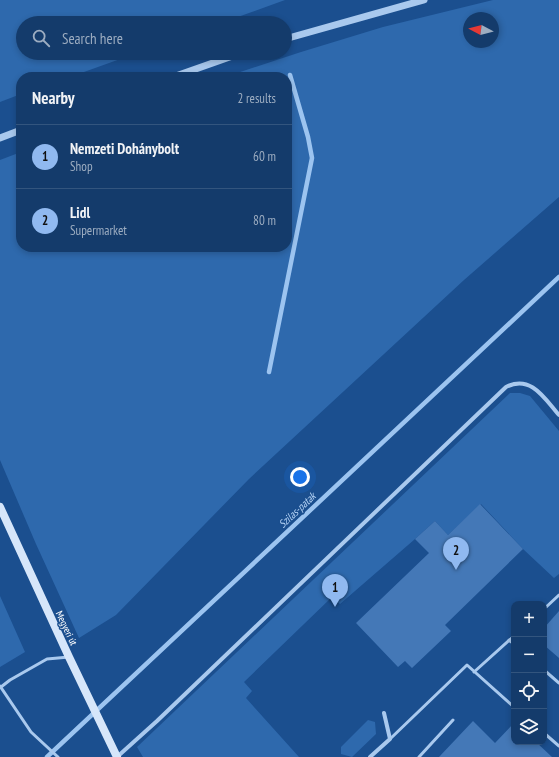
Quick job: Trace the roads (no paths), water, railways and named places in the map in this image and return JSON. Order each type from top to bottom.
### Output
[{"type":"main road","name":"Megyeri út","points":[[0,507],[117,757]]},
{"type":"street","points":[[292,37],[424,0]]},
{"type":"street","points":[[187,72],[221,60]]},
{"type":"street","points":[[0,138],[16,132]]},
{"type":"street","points":[[117,757],[157,721],[506,387],[515,383],[530,385],[559,415]]},
{"type":"street","points":[[370,757],[390,738],[384,713]]},
{"type":"lane","points":[[547,606],[559,596]]},
{"type":"lane","points":[[474,672],[513,637]]},
{"type":"lane","points":[[58,757],[31,732],[0,686],[47,659],[69,657]]},
{"type":"lane","points":[[390,738],[467,665],[511,704]]},
{"type":"lane","points":[[547,673],[559,683]]},
{"type":"lane","points":[[419,757],[454,720]]},
{"type":"lane","points":[[547,736],[559,746]]},
{"type":"waterway","points":[[269,372],[312,158],[308,137],[292,82]]},
{"type":"waterway","name":"Szilas-patak","points":[[47,757],[559,277]]},
{"type":"place","name":"Lidl","points":[[456,570]]},
{"type":"place","name":"Nemzeti Dohánybolt","points":[[335,607]]}]
